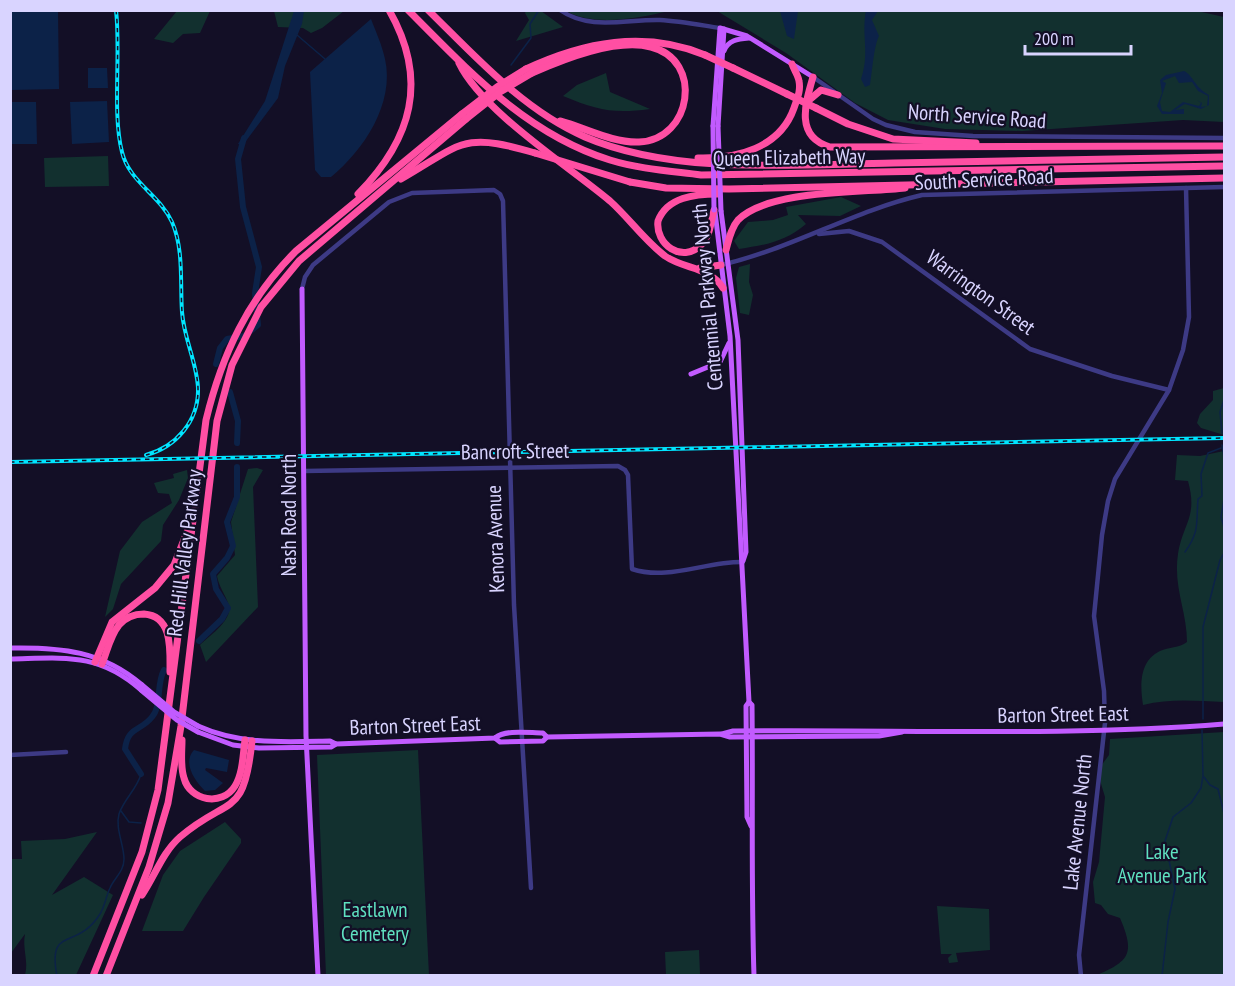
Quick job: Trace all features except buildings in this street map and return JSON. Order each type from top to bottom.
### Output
[{"type":"highway","points":[[345,209],[391,155],[409,110],[411,72],[408,55],[389,10]]},
{"type":"highway","name":"Queen Elizabeth Way","points":[[408,10],[500,98],[541,128],[585,151],[634,166],[700,175],[1224,166]]},
{"type":"highway","name":"Queen Elizabeth Way","points":[[428,10],[516,94],[550,119],[609,146],[678,162],[802,164],[1224,157]]},
{"type":"highway","points":[[345,209],[464,116],[529,71],[569,52],[623,41],[666,42],[705,55],[848,124],[886,137],[974,143],[987,147]]},
{"type":"highway","points":[[529,71],[583,54],[637,46],[665,53],[676,63],[684,77],[686,94],[683,111],[674,125],[655,138],[629,141],[550,119]]},
{"type":"highway","points":[[456,58],[465,76],[496,108],[610,202],[666,257],[715,276],[723,288]]},
{"type":"highway","points":[[792,64],[799,79],[800,92]]},
{"type":"highway","points":[[678,162],[687,158],[728,156],[770,141],[786,125],[804,82],[812,77]]},
{"type":"highway","points":[[812,77],[804,117],[810,134],[830,147],[1224,146]]},
{"type":"highway","points":[[806,103],[814,93],[821,90],[838,95]]},
{"type":"highway","points":[[388,186],[464,116]]},
{"type":"highway","points":[[388,186],[448,150],[466,143],[492,141],[630,182],[666,188],[729,189],[1224,178]]},
{"type":"highway","points":[[723,250],[737,221],[758,208],[810,196],[903,189],[925,184]]},
{"type":"highway","name":"Red Hill Valley Parkway","points":[[106,975],[136,902],[162,826],[181,726],[219,407],[232,365],[243,340],[283,278],[321,241],[388,186]]},
{"type":"highway","points":[[718,211],[706,239],[697,249],[678,252],[668,247],[661,239],[658,221],[668,205],[686,198],[718,194],[729,189]]},
{"type":"highway","name":"Red Hill Valley Parkway","points":[[93,975],[138,862],[158,790],[192,522],[211,399],[233,338],[254,301],[275,271],[345,209]]},
{"type":"highway","points":[[692,268],[725,264]]},
{"type":"highway","points":[[99,661],[111,622],[155,588],[174,565],[192,522]]},
{"type":"highway","points":[[99,661],[122,621],[139,614],[153,616],[164,625],[169,637],[171,689]]},
{"type":"highway","points":[[181,726],[183,776],[191,790],[203,798],[221,797],[234,787],[248,744]]},
{"type":"highway","points":[[136,902],[174,843],[239,797],[248,774],[248,744]]},
{"type":"main road","name":"North Service Road","points":[[722,28],[751,38],[812,77]]},
{"type":"main road","name":"Centennial Parkway North","points":[[716,126],[722,58],[722,28]]},
{"type":"main road","name":"Centennial Parkway North","points":[[722,28],[716,126],[718,211],[738,340],[746,552],[743,562]]},
{"type":"main road","points":[[722,58],[728,44],[735,40],[751,38]]},
{"type":"main road","name":"Centennial Parkway North","points":[[725,264],[723,288],[730,336],[749,702],[752,705],[747,817],[751,826],[754,975]]},
{"type":"main road","name":"Nash Road North","points":[[302,289],[306,745],[318,975]]},
{"type":"main road","points":[[691,374],[720,362],[730,336]]},
{"type":"main road","name":"Barton Street East","points":[[10,648],[63,649],[99,661],[142,688],[177,720],[198,729],[248,744],[306,745],[330,741],[336,744],[495,738],[500,734],[522,733],[543,733],[547,737]]},
{"type":"main road","points":[[10,657],[20,648],[27,654],[44,659]]},
{"type":"main road","name":"Barton Street East","points":[[10,657],[74,658],[99,661]]},
{"type":"main road","name":"Barton Street East","points":[[495,738],[500,742],[543,741],[547,737],[1104,731],[1224,724]]},
{"type":"street","points":[[560,10],[575,19],[590,22],[662,20],[722,28]]},
{"type":"street","name":"North Service Road","points":[[812,77],[886,125],[941,135],[1224,138]]},
{"type":"street","name":"South Service Road","points":[[725,264],[805,237],[894,202],[922,195],[1224,187]]},
{"type":"street","name":"Lake Avenue North","points":[[1081,975],[1079,955],[1104,731],[1105,702],[1094,627],[1094,602],[1108,501],[1115,479],[1169,390],[1183,350],[1189,317],[1186,188]]},
{"type":"street","name":"Nash Road North","points":[[302,289],[305,277],[313,265],[389,202],[400,196],[412,193],[497,191]]},
{"type":"street","name":"Kenora Avenue","points":[[497,191],[503,201],[514,606],[531,888]]},
{"type":"street","name":"Warrington Street","points":[[805,237],[829,231],[849,231],[882,242],[1030,349],[1112,376],[1169,390]]},
{"type":"street","name":"Bancroft Street","points":[[304,471],[509,467],[622,468],[628,479],[632,569],[642,572],[688,570],[718,563],[743,562]]},
{"type":"street","points":[[10,755],[66,752]]},
{"type":"green space","points":[[527,10],[541,11],[563,27],[516,41],[529,20],[525,13]]},
{"type":"green space","points":[[177,11],[210,11],[200,33],[183,34],[173,43],[154,39]]},
{"type":"green space","points":[[274,11],[344,11],[322,28],[311,33],[303,28],[278,27]]},
{"type":"green space","points":[[566,11],[669,11],[617,20],[603,20],[577,16]]},
{"type":"green space","points":[[717,11],[1197,11],[1224,17],[1224,122],[1183,120],[1022,131],[945,129],[888,120],[855,103],[786,53]]},
{"type":"green space","points":[[606,73],[610,92],[650,109],[605,110],[563,96],[577,85]]},
{"type":"green space","points":[[108,156],[109,186],[45,187],[44,158]]},
{"type":"green space","points":[[841,197],[861,206],[840,216],[798,215],[806,224],[782,239],[766,244],[739,249],[734,241],[748,222],[773,220],[788,215],[786,207]]},
{"type":"green space","points":[[750,264],[749,282],[753,295],[749,315],[740,313],[736,278],[739,267]]},
{"type":"green space","points":[[1224,388],[1224,435],[1201,428],[1197,423],[1200,414],[1213,400],[1213,391]]},
{"type":"green space","points":[[1224,451],[1224,702],[1174,701],[1143,705],[1142,675],[1148,661],[1160,651],[1187,642],[1177,566],[1180,543],[1191,512],[1191,493],[1188,481],[1175,480],[1177,455],[1200,456]]},
{"type":"green space","points":[[248,469],[263,470],[253,487],[258,607],[206,662],[200,645],[225,621],[228,615],[228,603],[217,576],[235,555],[231,522]]},
{"type":"green space","points":[[187,470],[188,478],[179,500],[163,525],[161,541],[121,584],[113,609],[105,617],[120,551],[142,522],[172,503],[169,494],[158,493],[154,483],[174,478],[173,474]]},
{"type":"green space","name":"Lake Avenue Park","points":[[1224,732],[1224,975],[1097,975],[1123,960],[1128,948],[1120,918],[1108,914],[1101,905],[1095,903],[1093,882],[1099,862],[1105,797],[1099,777],[1101,766],[1109,755],[1110,739]]},
{"type":"green space","name":"Eastlawn Cemetery","points":[[418,750],[429,975],[326,975],[317,755]]},
{"type":"green space","points":[[225,822],[241,839],[241,843],[183,931],[142,931],[163,875],[180,851]]},
{"type":"green space","points":[[97,832],[52,895],[84,877],[113,895],[76,975],[25,975],[25,934],[11,953],[11,859],[22,859],[21,841],[65,839]]},
{"type":"green space","points":[[937,906],[989,909],[990,950],[956,953],[958,962],[949,963],[948,958],[952,954],[941,954]]},
{"type":"green space","points":[[699,950],[700,974],[666,975],[665,952]]},
{"type":"water","points":[[866,10],[878,11],[872,20],[879,36],[874,52],[870,85],[865,87],[861,79],[865,60]]},
{"type":"water","points":[[10,11],[58,11],[59,89],[11,90]]},
{"type":"water","points":[[294,11],[304,11],[302,24],[285,66],[278,98],[243,145],[238,144],[265,101]]},
{"type":"water","points":[[780,11],[798,11],[794,39],[787,36]]},
{"type":"water","points":[[371,19],[384,54],[387,76],[381,109],[355,153],[331,177],[321,177],[315,170],[310,72]]},
{"type":"water","points":[[88,68],[107,68],[108,88],[88,88]]},
{"type":"water","points":[[1184,71],[1187,73],[1200,89],[1209,95],[1209,105],[1201,109],[1185,104],[1175,110],[1184,109],[1184,114],[1162,114],[1157,106],[1162,93],[1160,80],[1166,75]],"holes":[[[1175,76],[1179,83],[1192,82],[1198,91],[1208,96],[1207,106],[1201,107],[1202,103],[1197,100],[1201,103],[1199,106],[1183,102],[1170,112],[1162,111],[1160,102],[1166,83],[1162,81]]]},
{"type":"water","points":[[107,101],[109,142],[72,144],[70,102]]},
{"type":"water","points":[[11,102],[36,102],[37,144],[11,144]]},
{"type":"water","points":[[194,750],[229,760],[227,772],[206,768],[205,770],[223,783],[215,790],[205,791],[191,772],[189,760]]},
{"type":"waterway","points":[[511,65],[531,38],[530,24],[539,10]]},
{"type":"waterway","points":[[297,35],[325,59]]},
{"type":"waterway","points":[[216,364],[220,348],[227,339],[244,336],[258,325],[255,293],[259,267],[243,207],[238,159],[244,138]]},
{"type":"waterway","points":[[230,392],[238,421],[237,443]]},
{"type":"waterway","points":[[1222,433],[1220,412],[1224,400]]},
{"type":"waterway","points":[[1222,445],[1224,457]]},
{"type":"waterway","points":[[1185,552],[1195,532],[1198,499],[1202,496],[1201,474],[1208,453],[1221,448]]},
{"type":"waterway","points":[[199,641],[222,619],[228,608],[216,589],[213,574],[227,558],[233,546],[227,522],[237,497],[237,467]]},
{"type":"waterway","points":[[1224,500],[1221,517],[1224,527]]},
{"type":"waterway","points":[[1203,719],[1203,627],[1220,560],[1224,553]]},
{"type":"waterway","points":[[141,774],[125,749],[129,736],[148,722],[155,712],[164,670]]},
{"type":"waterway","points":[[1162,976],[1168,922],[1175,889],[1165,841],[1173,817],[1191,803],[1201,788],[1202,730]]},
{"type":"waterway","points":[[57,976],[56,950],[60,944],[91,925],[100,914],[110,888],[122,868],[124,859],[118,825],[119,814],[141,774]]},
{"type":"waterway","points":[[1204,777],[1210,785],[1218,789],[1224,813]]},
{"type":"waterway","points":[[121,811],[129,822],[141,823]]},
{"type":"railway","points":[[116,10],[117,101],[122,152],[131,172],[167,212],[176,232],[180,255],[183,322],[198,388],[195,411],[184,431],[167,446],[146,455]]},
{"type":"railway","points":[[10,462],[1224,438]]}]
